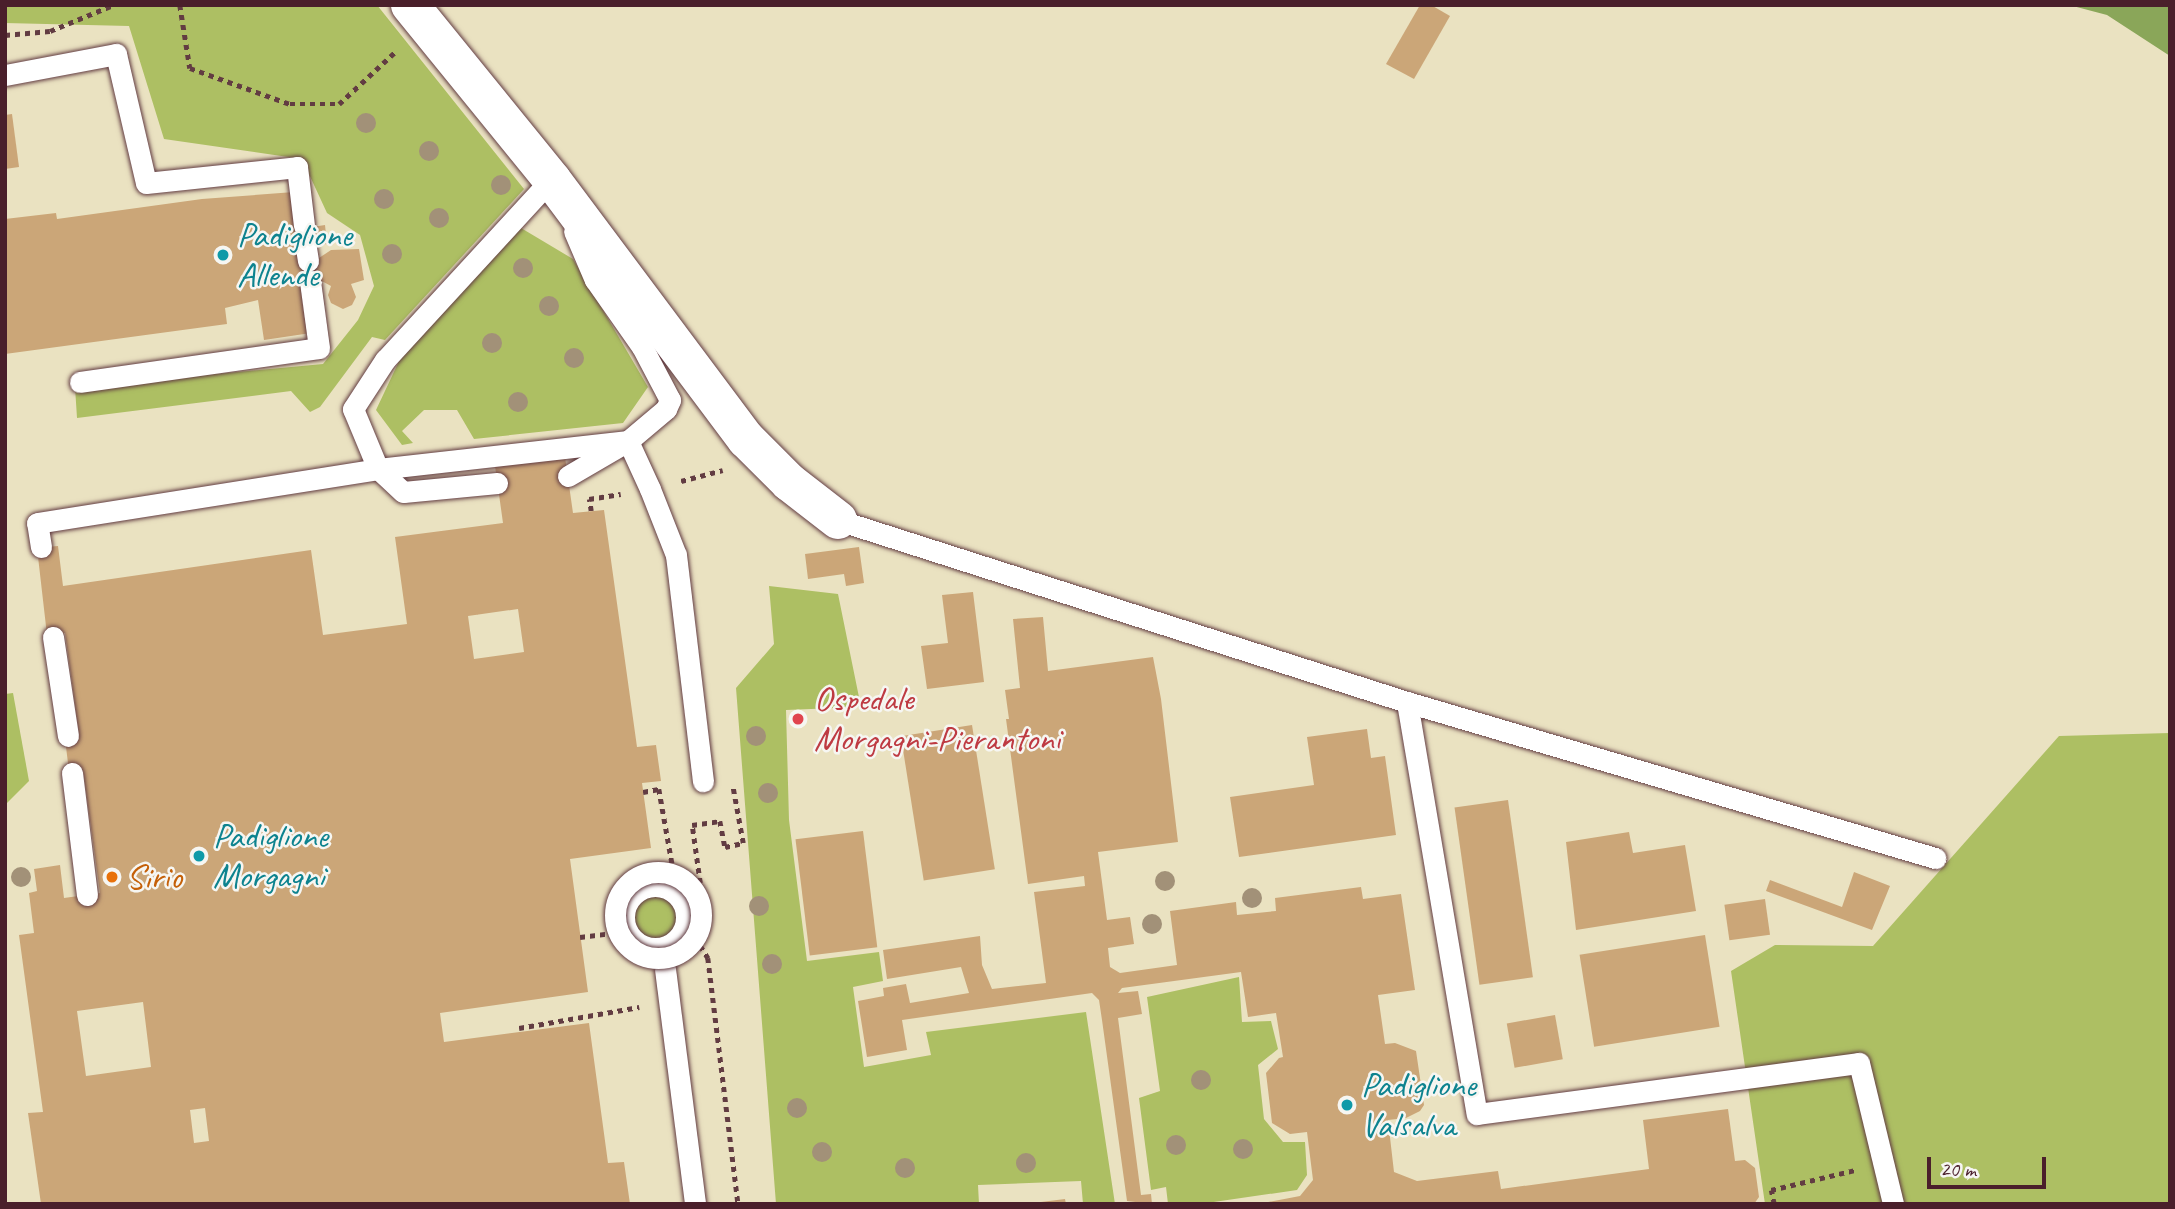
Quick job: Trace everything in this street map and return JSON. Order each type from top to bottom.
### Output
[{"type":"street","points":[[420,17],[552,180],[746,439],[789,482],[838,520]]},
{"type":"lane","points":[[5,75],[116,54],[146,184],[297,167],[304,226]]},
{"type":"lane","points":[[497,482],[403,492],[378,469],[352,409],[385,359],[552,180],[595,280],[642,347],[670,400],[666,409],[628,441],[568,476]]},
{"type":"lane","points":[[80,382],[319,348],[308,263]]},
{"type":"lane","points":[[41,547],[37,523],[378,469],[628,441]]},
{"type":"lane","points":[[628,441],[676,555],[703,781]]},
{"type":"lane","points":[[838,520],[1407,702],[1935,858]]},
{"type":"lane","points":[[53,636],[68,736]]},
{"type":"lane","points":[[1407,702],[1477,1114],[1859,1063],[1893,1204]]},
{"type":"lane","points":[[72,773],[87,895]]},
{"type":"lane","points":[[644,873],[680,878],[701,909],[700,924],[690,927],[676,954],[648,957],[636,952],[618,932],[615,906],[621,892],[631,880],[644,873]]},
{"type":"lane","points":[[665,969],[695,1204]]},
{"type":"path","points":[[5,35],[50,31],[113,5]]},
{"type":"path","points":[[180,5],[190,68],[290,104],[339,104],[417,31],[420,17]]},
{"type":"path","points":[[643,792],[659,789],[680,878],[701,883],[692,825],[720,821],[725,847],[743,843],[732,778]]},
{"type":"path","points":[[690,927],[708,958],[738,1204]]},
{"type":"path","points":[[580,937],[618,932]]},
{"type":"path","points":[[519,1028],[643,1006]]},
{"type":"path","points":[[1774,1204],[1771,1189],[1884,1164]]},
{"type":"green space","points":[[5,5],[377,5],[524,189],[385,340],[372,337],[320,407],[310,412],[291,391],[77,418],[75,387],[323,364],[358,320],[374,286],[360,235],[327,213],[302,159],[164,139],[129,26],[5,23]]},
{"type":"green space","points":[[2069,5],[2170,5],[2170,56],[2107,15]]},
{"type":"green space","points":[[521,228],[573,259],[648,387],[623,423],[474,439],[457,410],[424,410],[402,431],[413,443],[402,445],[376,410],[401,357]]},
{"type":"green space","points":[[769,586],[838,594],[861,707],[786,710],[789,820],[807,961],[879,952],[883,981],[853,987],[864,1067],[931,1055],[926,1032],[1086,1012],[1115,1204],[1083,1204],[1081,1181],[978,1185],[979,1204],[776,1204],[736,688],[774,644]]},
{"type":"green space","points":[[13,693],[29,781],[5,805],[5,694]]},
{"type":"green space","points":[[2170,733],[2170,1204],[1765,1204],[1731,971],[1775,945],[1873,946],[2059,736]]},
{"type":"green space","points":[[655,895],[671,901],[677,917],[671,933],[655,939],[639,933],[633,917],[639,901]]},
{"type":"green space","points":[[1239,977],[1242,1022],[1271,1021],[1278,1049],[1258,1065],[1264,1119],[1283,1142],[1305,1142],[1307,1175],[1297,1190],[1200,1204],[1168,1204],[1166,1187],[1151,1190],[1139,1098],[1160,1091],[1147,997]]},
{"type":"building","points":[[1420,5],[1431,5],[1450,16],[1414,79],[1386,64]]},
{"type":"building","points":[[12,114],[19,167],[5,169],[5,115]]},
{"type":"building","points":[[294,192],[299,229],[325,225],[327,244],[301,247],[313,262],[331,250],[359,249],[364,280],[351,284],[356,297],[352,305],[343,309],[331,303],[328,295],[331,286],[318,279],[311,333],[264,340],[258,300],[225,308],[227,324],[5,354],[5,219],[56,213],[57,219],[202,199]]},
{"type":"building","name":"Padiglione Morgagni","points":[[565,457],[573,513],[604,510],[637,747],[656,745],[661,781],[642,783],[651,848],[570,859],[588,992],[440,1013],[444,1042],[589,1023],[608,1163],[624,1162],[630,1204],[41,1204],[28,1113],[43,1112],[19,935],[34,933],[29,893],[37,891],[34,869],[60,865],[64,898],[100,893],[83,770],[69,771],[65,737],[79,734],[65,633],[47,635],[37,548],[58,546],[63,586],[311,550],[323,635],[407,624],[395,537],[503,523],[495,466]],"holes":[[[518,609],[524,652],[474,659],[468,616]],[[143,1002],[151,1067],[86,1076],[77,1011]],[[205,1108],[209,1141],[194,1143],[190,1110]]]},
{"type":"building","points":[[859,547],[864,583],[846,586],[844,574],[808,579],[805,554]]},
{"type":"building","points":[[973,592],[984,682],[927,689],[921,646],[948,643],[942,595]]},
{"type":"building","points":[[1043,617],[1048,671],[1153,657],[1161,699],[1178,842],[1098,852],[1107,920],[1130,917],[1134,944],[1108,948],[1110,967],[1120,973],[1177,965],[1170,911],[1236,902],[1237,915],[1276,911],[1275,898],[1361,887],[1363,899],[1401,894],[1415,990],[1378,995],[1385,1044],[1395,1043],[1416,1051],[1424,1105],[1420,1111],[1406,1118],[1388,1120],[1394,1172],[1417,1181],[1498,1171],[1501,1189],[1649,1169],[1643,1120],[1728,1109],[1735,1161],[1745,1160],[1755,1168],[1759,1197],[1754,1204],[1258,1204],[1300,1196],[1313,1180],[1307,1132],[1290,1134],[1272,1123],[1266,1073],[1283,1057],[1276,1013],[1248,1017],[1241,972],[1122,988],[1118,993],[1138,991],[1142,1014],[1118,1018],[1141,1195],[1151,1194],[1152,1204],[1127,1201],[1099,1000],[1092,993],[902,1020],[907,1050],[867,1057],[858,1001],[884,996],[883,988],[906,984],[910,1003],[969,993],[961,967],[887,979],[883,950],[980,936],[982,965],[992,989],[1046,983],[1034,892],[1085,886],[1084,876],[1028,884],[1006,719],[1009,719],[1005,690],[1020,688],[1013,619]]},
{"type":"building","points":[[972,725],[995,869],[924,880],[901,736]]},
{"type":"building","points":[[1367,729],[1371,758],[1385,756],[1396,835],[1239,857],[1230,797],[1314,785],[1307,737]]},
{"type":"building","points":[[1508,800],[1533,977],[1479,985],[1455,808]]},
{"type":"building","points":[[863,831],[877,947],[810,955],[796,839]]},
{"type":"building","points":[[1629,832],[1633,853],[1685,845],[1696,911],[1576,930],[1566,842]]},
{"type":"building","points":[[1854,872],[1890,886],[1872,930],[1766,891],[1770,880],[1842,907]]},
{"type":"building","points":[[1765,899],[1770,935],[1729,940],[1724,905]]},
{"type":"building","points":[[1705,935],[1720,1027],[1594,1047],[1580,955]]},
{"type":"building","points":[[1555,1015],[1563,1059],[1515,1068],[1507,1024]]},
{"type":"building","points":[[1065,1199],[1066,1204],[1041,1204],[1041,1202]]},
{"type":"place","name":"Padiglione Allende","points":[[223,255]]},
{"type":"place","name":"Ospedale Morgagni-Pierantoni","points":[[798,719]]},
{"type":"place","name":"Padiglione Morgagni","points":[[199,856]]},
{"type":"place","name":"Sirio","points":[[112,877]]},
{"type":"place","name":"Padiglione Valsalva","points":[[1347,1105]]}]
